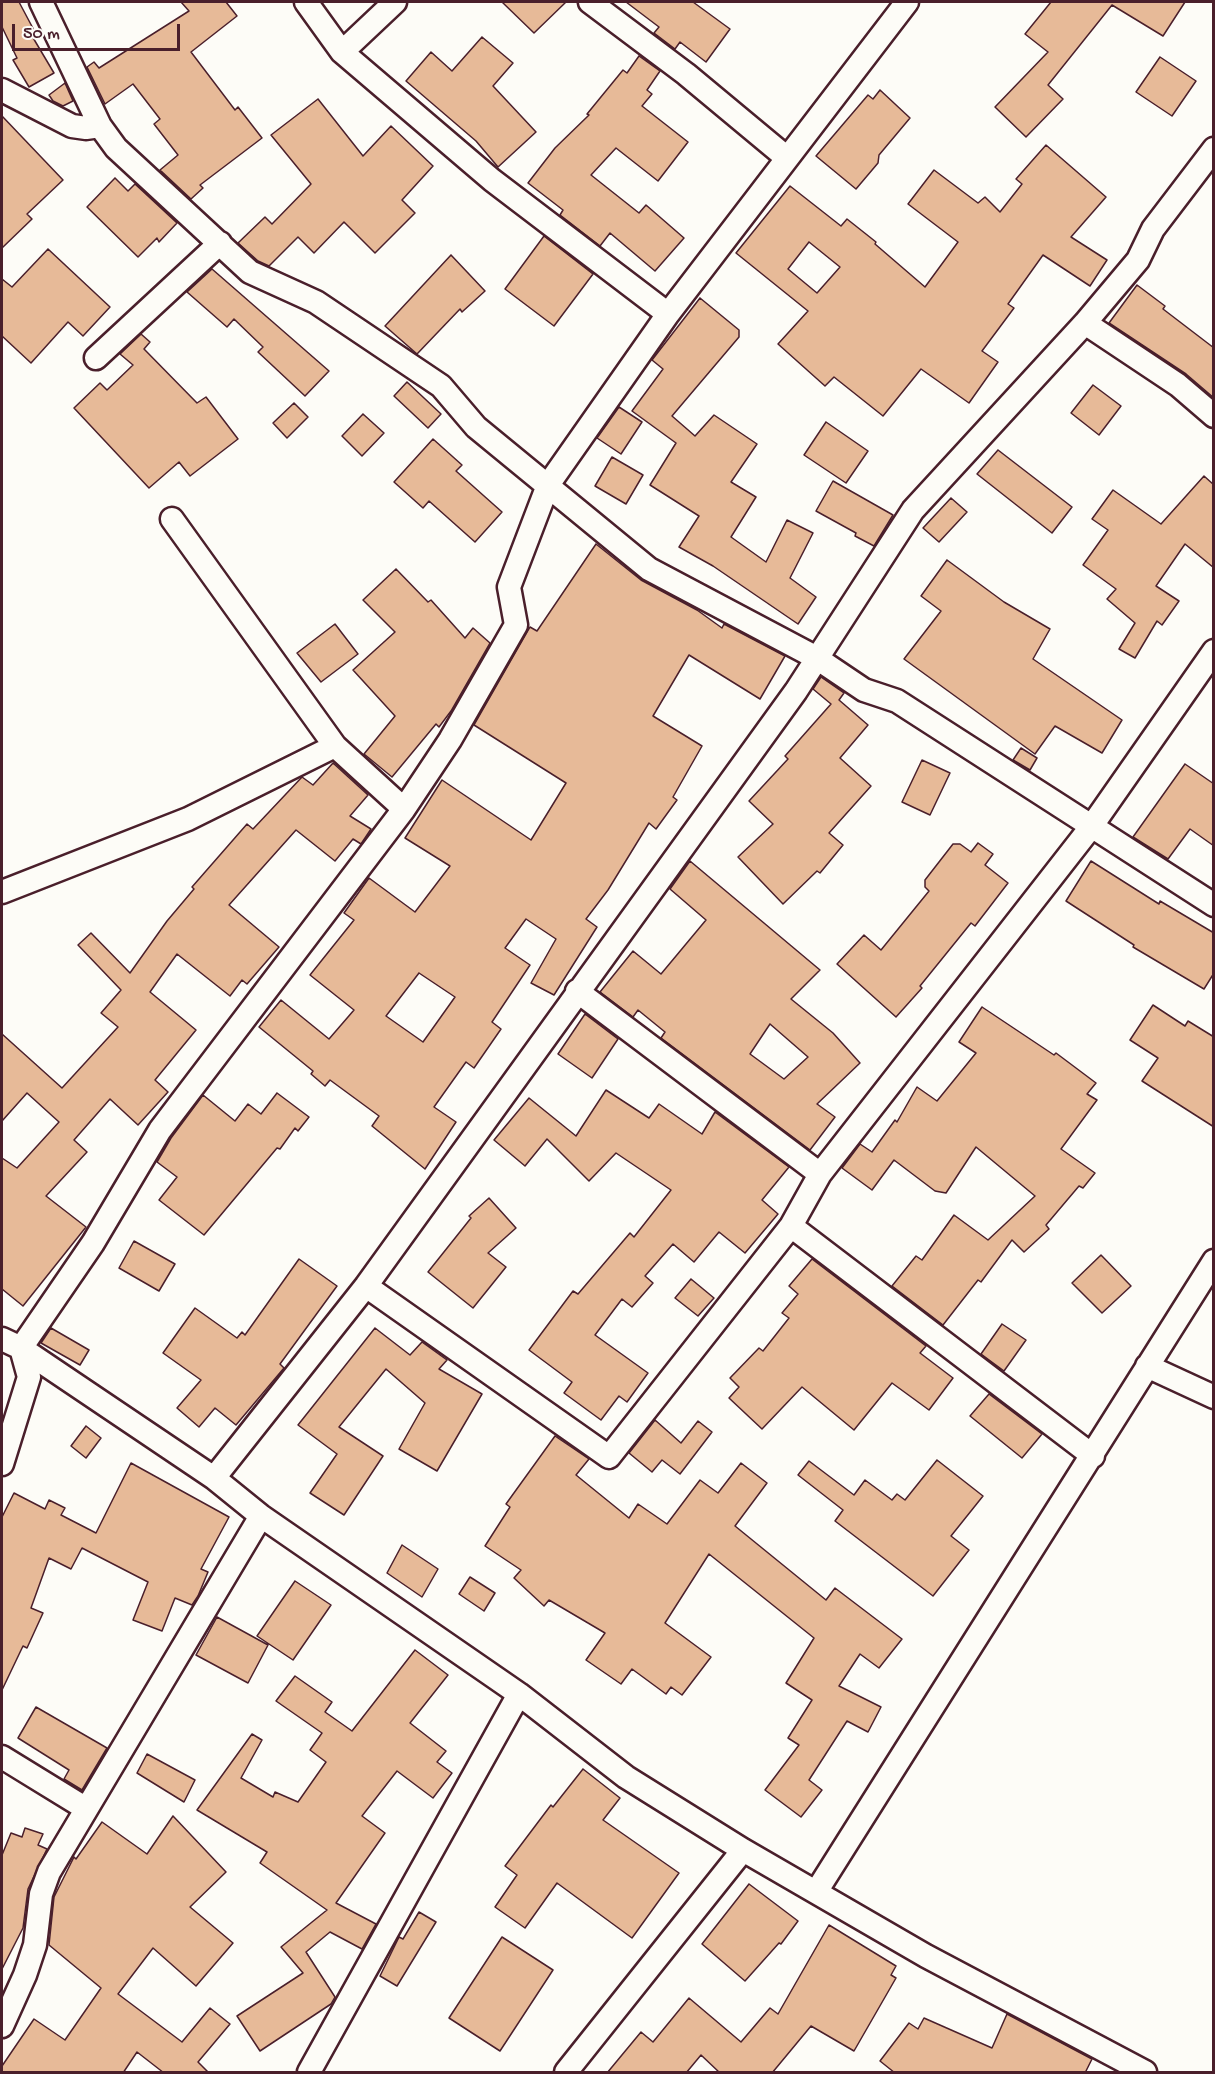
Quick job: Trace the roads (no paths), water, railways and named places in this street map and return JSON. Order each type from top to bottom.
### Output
[{"type":"street","points":[[41,2],[100,126],[116,148],[250,272],[316,302],[441,386],[476,427],[649,569],[815,657],[864,690],[897,701],[1214,906]]},
{"type":"street","points":[[306,2],[342,52],[492,180],[668,314]]},
{"type":"street","points":[[342,52],[395,2]]},
{"type":"street","points":[[590,2],[686,74],[788,158]]},
{"type":"street","points":[[11,1344],[93,1242],[160,1130],[404,809],[450,740],[516,624],[509,587],[548,485],[668,314],[907,2]]},
{"type":"street","points":[[2,90],[72,126],[86,128],[100,126]]},
{"type":"street","points":[[214,1478],[366,1286],[796,691],[815,657],[913,510],[1138,260],[1153,229],[1214,149]]},
{"type":"street","points":[[96,358],[220,243]]},
{"type":"street","points":[[1084,322],[1178,385],[1214,416]]},
{"type":"street","points":[[172,519],[335,746],[404,809]]},
{"type":"street","points":[[366,1286],[609,1457],[791,1226],[820,1174],[1091,827],[1214,651]]},
{"type":"street","points":[[2,892],[188,819],[335,746]]},
{"type":"street","points":[[577,991],[820,1174]]},
{"type":"street","points":[[791,1226],[1093,1456]]},
{"type":"street","points":[[816,1892],[1214,1261]]},
{"type":"street","points":[[2,1464],[29,1377],[11,1344]]},
{"type":"street","points":[[11,1344],[214,1478],[261,1516],[519,1694],[626,1777],[743,1850],[1119,2067],[1145,2073]]},
{"type":"street","points":[[1147,1366],[1214,1397]]},
{"type":"street","points":[[2,2026],[25,1975],[35,1945],[41,1894],[49,1872],[85,1808],[105,1780],[261,1516]]},
{"type":"street","points":[[309,2073],[519,1694]]},
{"type":"street","points":[[2,1757],[85,1808]]},
{"type":"street","points":[[566,2073],[743,1850]]}]
